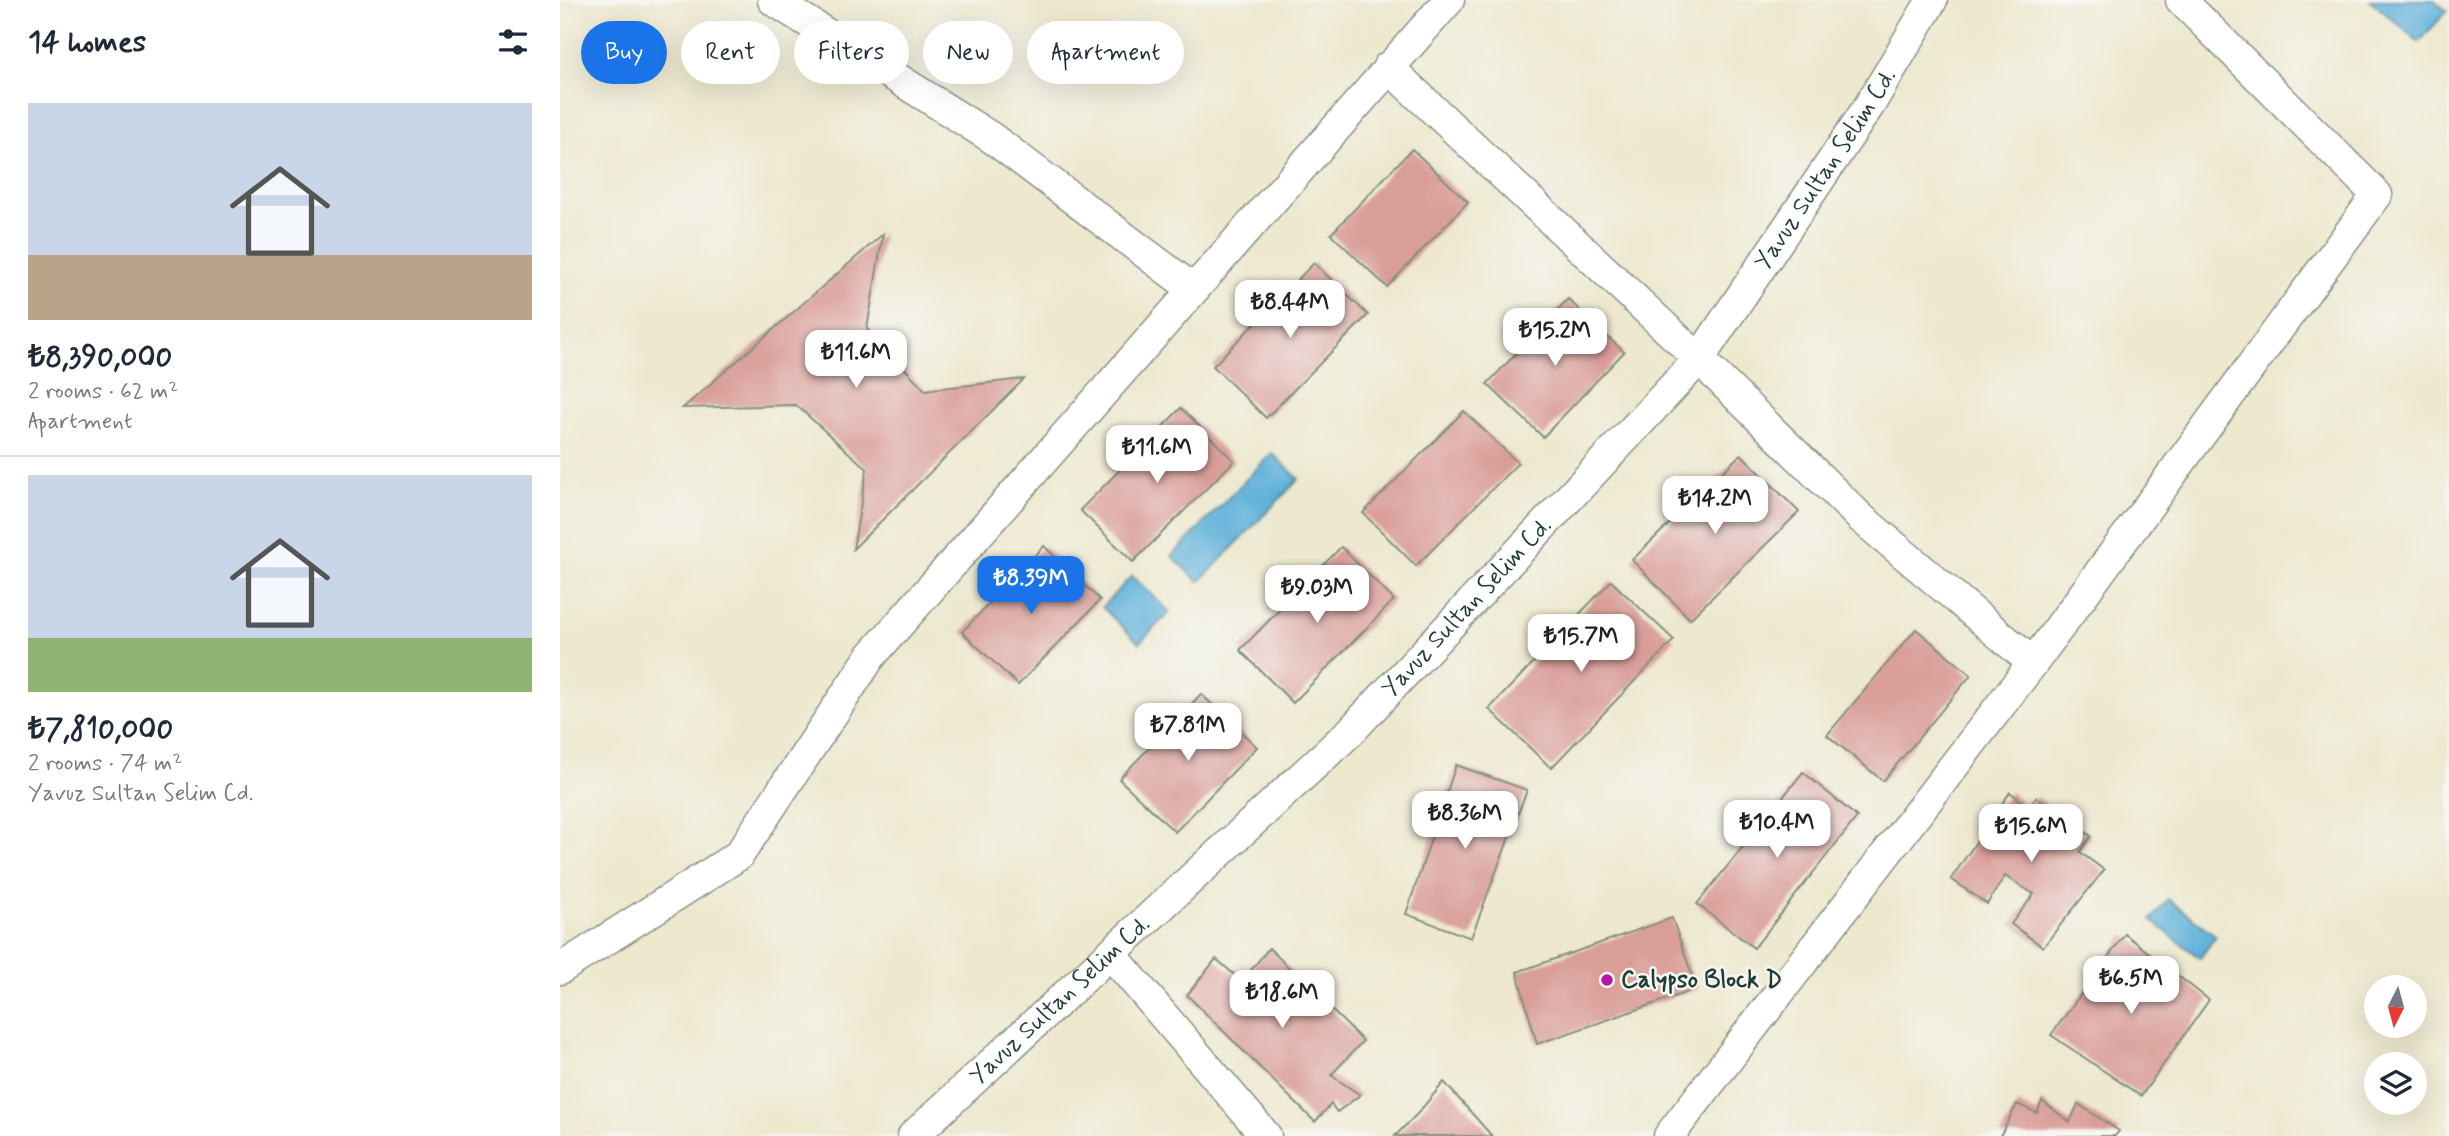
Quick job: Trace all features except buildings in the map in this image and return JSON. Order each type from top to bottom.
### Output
[{"type":"street","points":[[773,0],[992,138],[1193,289]]},
{"type":"street","points":[[560,969],[738,855],[871,656],[1449,0]]},
{"type":"street","name":"Yavuz Sultan Selim Cd.","points":[[912,1136],[1351,731],[1699,359],[1869,106],[1932,0]]},
{"type":"street","points":[[1669,1136],[2033,663],[2376,195],[2181,0]]},
{"type":"street","points":[[1388,67],[1699,359],[1861,518],[2033,663]]},
{"type":"street","points":[[1111,954],[1266,1136]]},
{"type":"water","points":[[2370,0],[2434,0],[2447,11],[2419,42]]},
{"type":"water","points":[[1272,453],[1299,479],[1199,582],[1172,556]]},
{"type":"water","points":[[1132,576],[1170,612],[1139,643],[1102,607]]},
{"type":"water","points":[[2168,899],[2216,936],[2200,958],[2151,920]]},
{"type":"place","name":"Calypso Block D","points":[[1607,980]]}]
